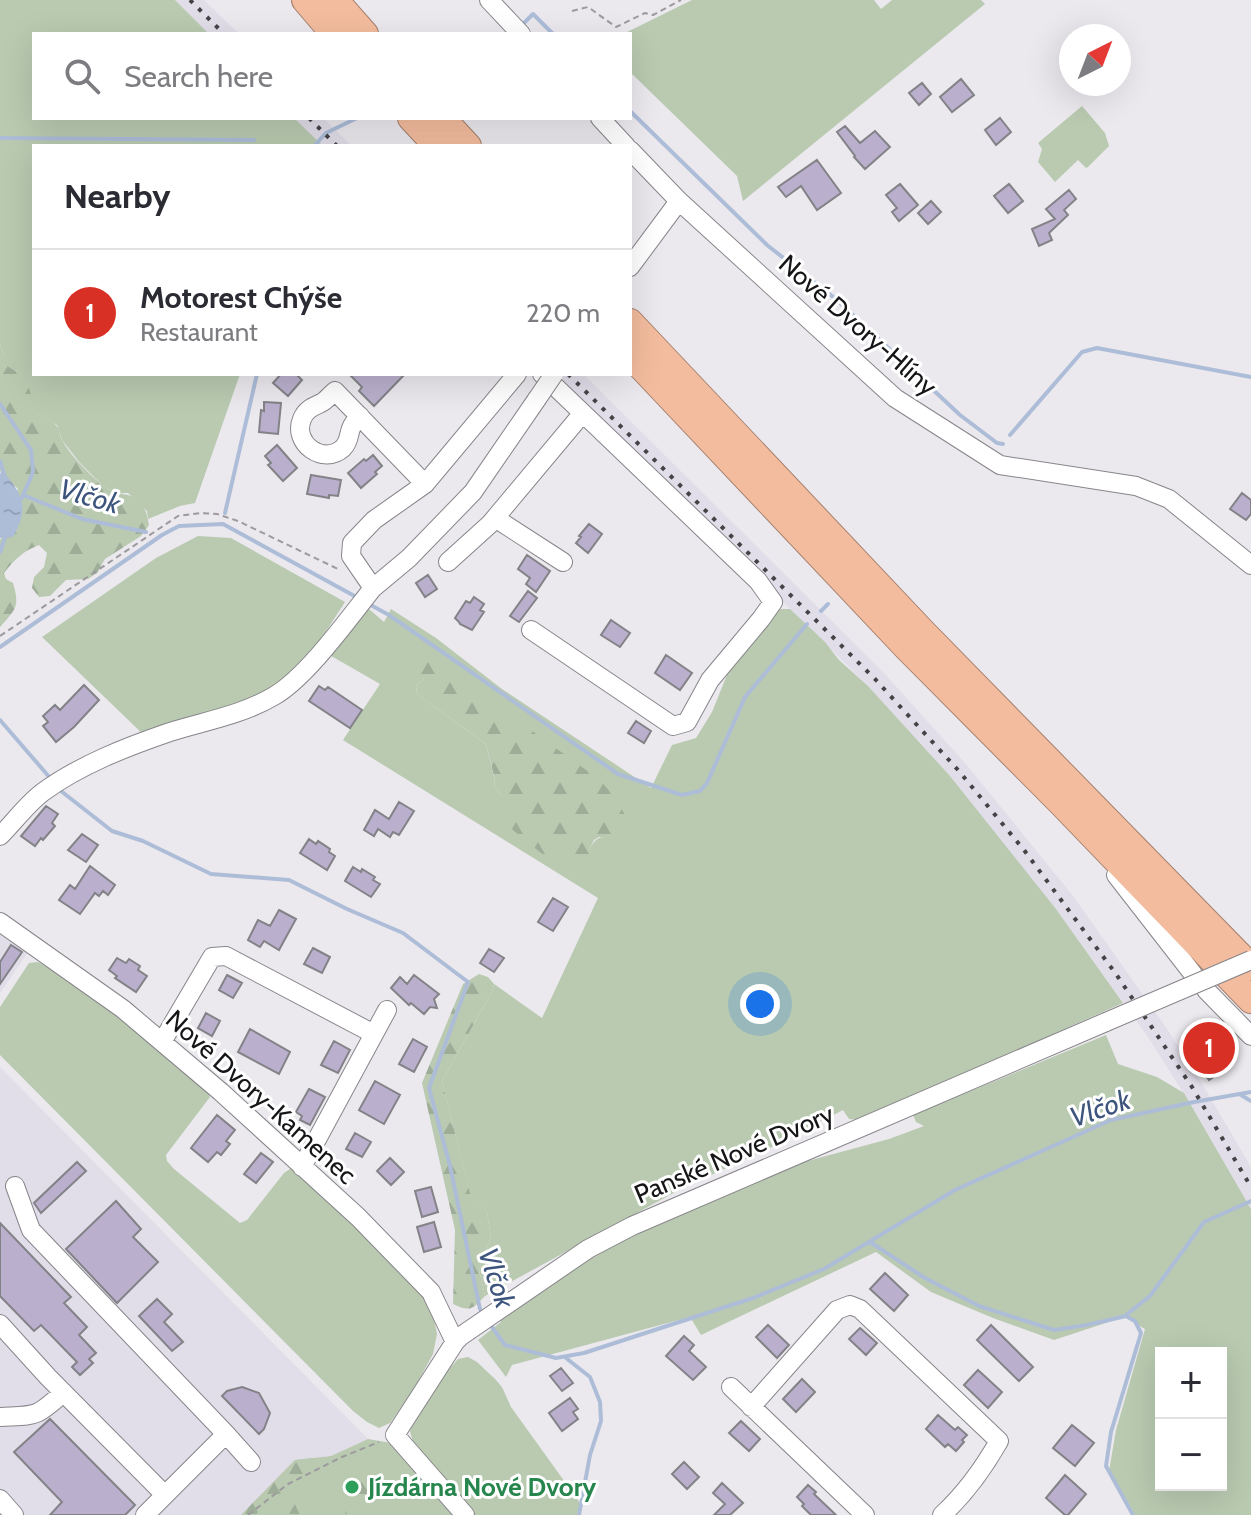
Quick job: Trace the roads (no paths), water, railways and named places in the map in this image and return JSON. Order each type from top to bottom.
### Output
[{"type":"highway","points":[[305,0],[332,32]]},
{"type":"highway","points":[[335,0],[363,32]]},
{"type":"highway","points":[[413,120],[435,144]]},
{"type":"highway","points":[[444,120],[466,144]]},
{"type":"highway","points":[[632,324],[923,632],[1251,967]]},
{"type":"highway","points":[[632,357],[907,648],[1251,1000]]},
{"type":"street","points":[[489,0],[519,32]]},
{"type":"street","name":"Nové Dvory-Hlíny","points":[[602,120],[624,144]]},
{"type":"street","name":"Nové Dvory-Hlíny","points":[[632,152],[679,201],[895,398],[1000,465],[1136,486],[1169,499],[1251,565]]},
{"type":"street","points":[[632,264],[679,201]]},
{"type":"street","points":[[366,596],[361,571],[351,556],[352,543],[374,520],[425,484],[515,376]]},
{"type":"street","points":[[531,630],[673,726],[687,722],[710,680],[773,602],[758,581],[544,376]]},
{"type":"street","points":[[0,836],[41,793],[79,771],[116,752],[172,731],[256,706],[277,695],[299,677],[366,596],[409,558],[473,492],[553,376]]},
{"type":"street","points":[[360,416],[352,426],[346,445],[338,452],[318,454],[303,441],[301,421],[306,412],[314,405],[323,403],[335,391],[360,416],[425,484]]},
{"type":"street","points":[[448,562],[495,518],[582,414]]},
{"type":"street","points":[[495,518],[563,562]]},
{"type":"street","points":[[1061,803],[1193,974]]},
{"type":"street","name":"Nové Dvory-Kamenec","points":[[0,922],[123,1009],[221,1092],[358,1217],[431,1292],[455,1342]]},
{"type":"street","points":[[162,1042],[212,957],[226,956],[374,1034]]},
{"type":"street","name":"Panské Nové Dvory","points":[[465,1515],[395,1435],[455,1342],[471,1329],[588,1249],[632,1226],[1251,960]]},
{"type":"street","points":[[1206,990],[1251,1036]]},
{"type":"street","points":[[302,1167],[387,1010]]},
{"type":"street","points":[[15,1186],[31,1230],[251,1462]]},
{"type":"street","points":[[751,1407],[837,1310],[850,1305],[860,1309],[999,1441],[982,1470],[958,1501],[942,1515]]},
{"type":"street","points":[[0,1324],[63,1393],[165,1495]]},
{"type":"street","points":[[731,1387],[865,1515]]},
{"type":"street","points":[[0,1417],[39,1414],[63,1393]]},
{"type":"street","points":[[145,1515],[226,1434]]},
{"type":"street","points":[[0,1499],[14,1515]]},
{"type":"water","points":[[2,470],[19,494],[23,509],[13,537],[0,538],[0,474]]},
{"type":"waterway","points":[[521,26],[533,14],[551,32]]},
{"type":"waterway","points":[[632,113],[767,245],[837,300],[960,415],[997,443],[1003,444]]},
{"type":"waterway","points":[[316,144],[326,133],[353,120]]},
{"type":"waterway","points":[[0,138],[254,140]]},
{"type":"waterway","points":[[1010,435],[1082,352],[1097,348],[1251,377]]},
{"type":"waterway","points":[[225,513],[257,376]]},
{"type":"waterway","points":[[0,404],[31,450],[33,472],[22,498]]},
{"type":"waterway","points":[[0,461],[4,474]]},
{"type":"waterway","name":"Vlčok","points":[[23,495],[82,519],[146,532]]},
{"type":"waterway","points":[[0,647],[179,526],[223,524],[360,599]]},
{"type":"waterway","points":[[0,552],[6,535]]},
{"type":"waterway","points":[[367,603],[389,615],[618,774],[682,795],[700,791],[707,783],[745,697],[807,624]]},
{"type":"waterway","points":[[821,611],[828,604]]},
{"type":"waterway","name":"Vlčok","points":[[0,720],[51,779]]},
{"type":"waterway","name":"Vlčok","points":[[61,791],[112,831],[143,841],[211,874],[289,880],[403,933],[468,982],[429,1088],[484,1316]]},
{"type":"waterway","name":"Vlčok","points":[[489,1323],[505,1345],[556,1358],[584,1353],[753,1298],[824,1269],[955,1190],[1111,1120],[1251,1092]]},
{"type":"waterway","points":[[1241,1095],[1251,1101]]},
{"type":"waterway","points":[[1126,1315],[1150,1296],[1204,1222],[1251,1201]]},
{"type":"waterway","points":[[870,1242],[925,1278],[979,1306],[1054,1330],[1126,1316],[1135,1321],[1141,1333],[1111,1432],[1106,1466],[1133,1515]]},
{"type":"waterway","points":[[566,1358],[590,1377],[600,1402],[601,1421],[590,1455],[579,1515]]},
{"type":"railway","points":[[190,0],[222,32]]},
{"type":"railway","points":[[311,120],[335,144]]},
{"type":"railway","points":[[570,376],[875,679],[958,770],[1024,850],[1116,974],[1192,1087],[1251,1187]]},
{"type":"place","name":"Motorest Chýše","points":[[1209,1048]]},
{"type":"place","name":"Jízdárna Nové Dvory","points":[[352,1487]]}]
